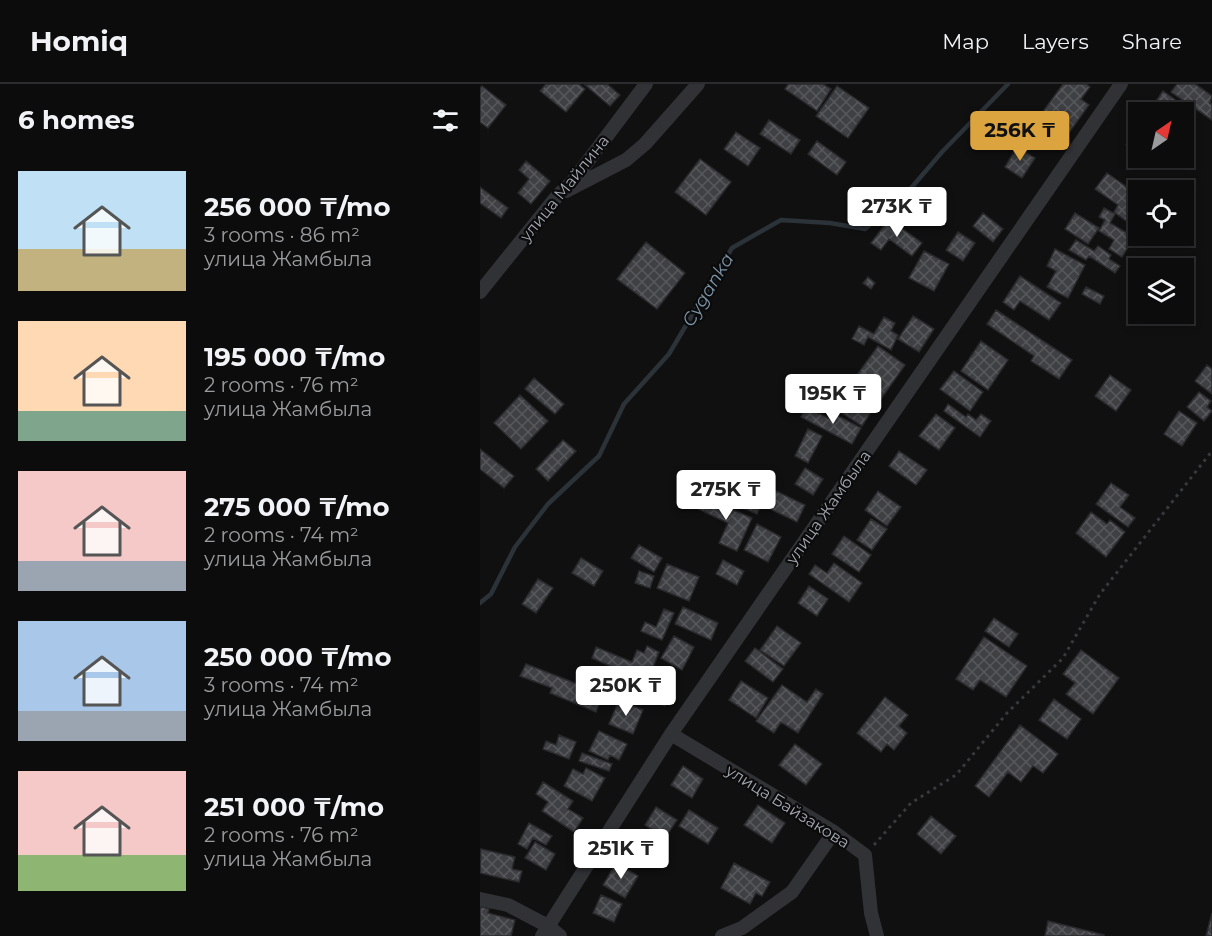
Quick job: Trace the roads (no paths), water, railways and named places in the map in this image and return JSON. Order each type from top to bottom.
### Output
[{"type":"street","name":"улица Майлина","points":[[480,292],[558,195],[573,181],[646,84]]},
{"type":"street","points":[[558,195],[626,160],[645,144],[698,84]]},
{"type":"street","name":"улица Жамбыла","points":[[545,931],[671,734],[1121,84]]},
{"type":"street","name":"улица Байзакова","points":[[671,734],[834,832],[865,855],[871,913],[877,936]]},
{"type":"street","points":[[722,936],[741,928],[792,892],[834,832]]},
{"type":"street","points":[[480,899],[508,905],[545,931],[560,936]]},
{"type":"waterway","name":"Cyganka","points":[[480,603],[491,594],[515,547],[548,504],[599,456],[624,404],[669,354],[732,248],[781,220],[830,223],[865,229],[912,187],[942,152],[1008,84]]}]
